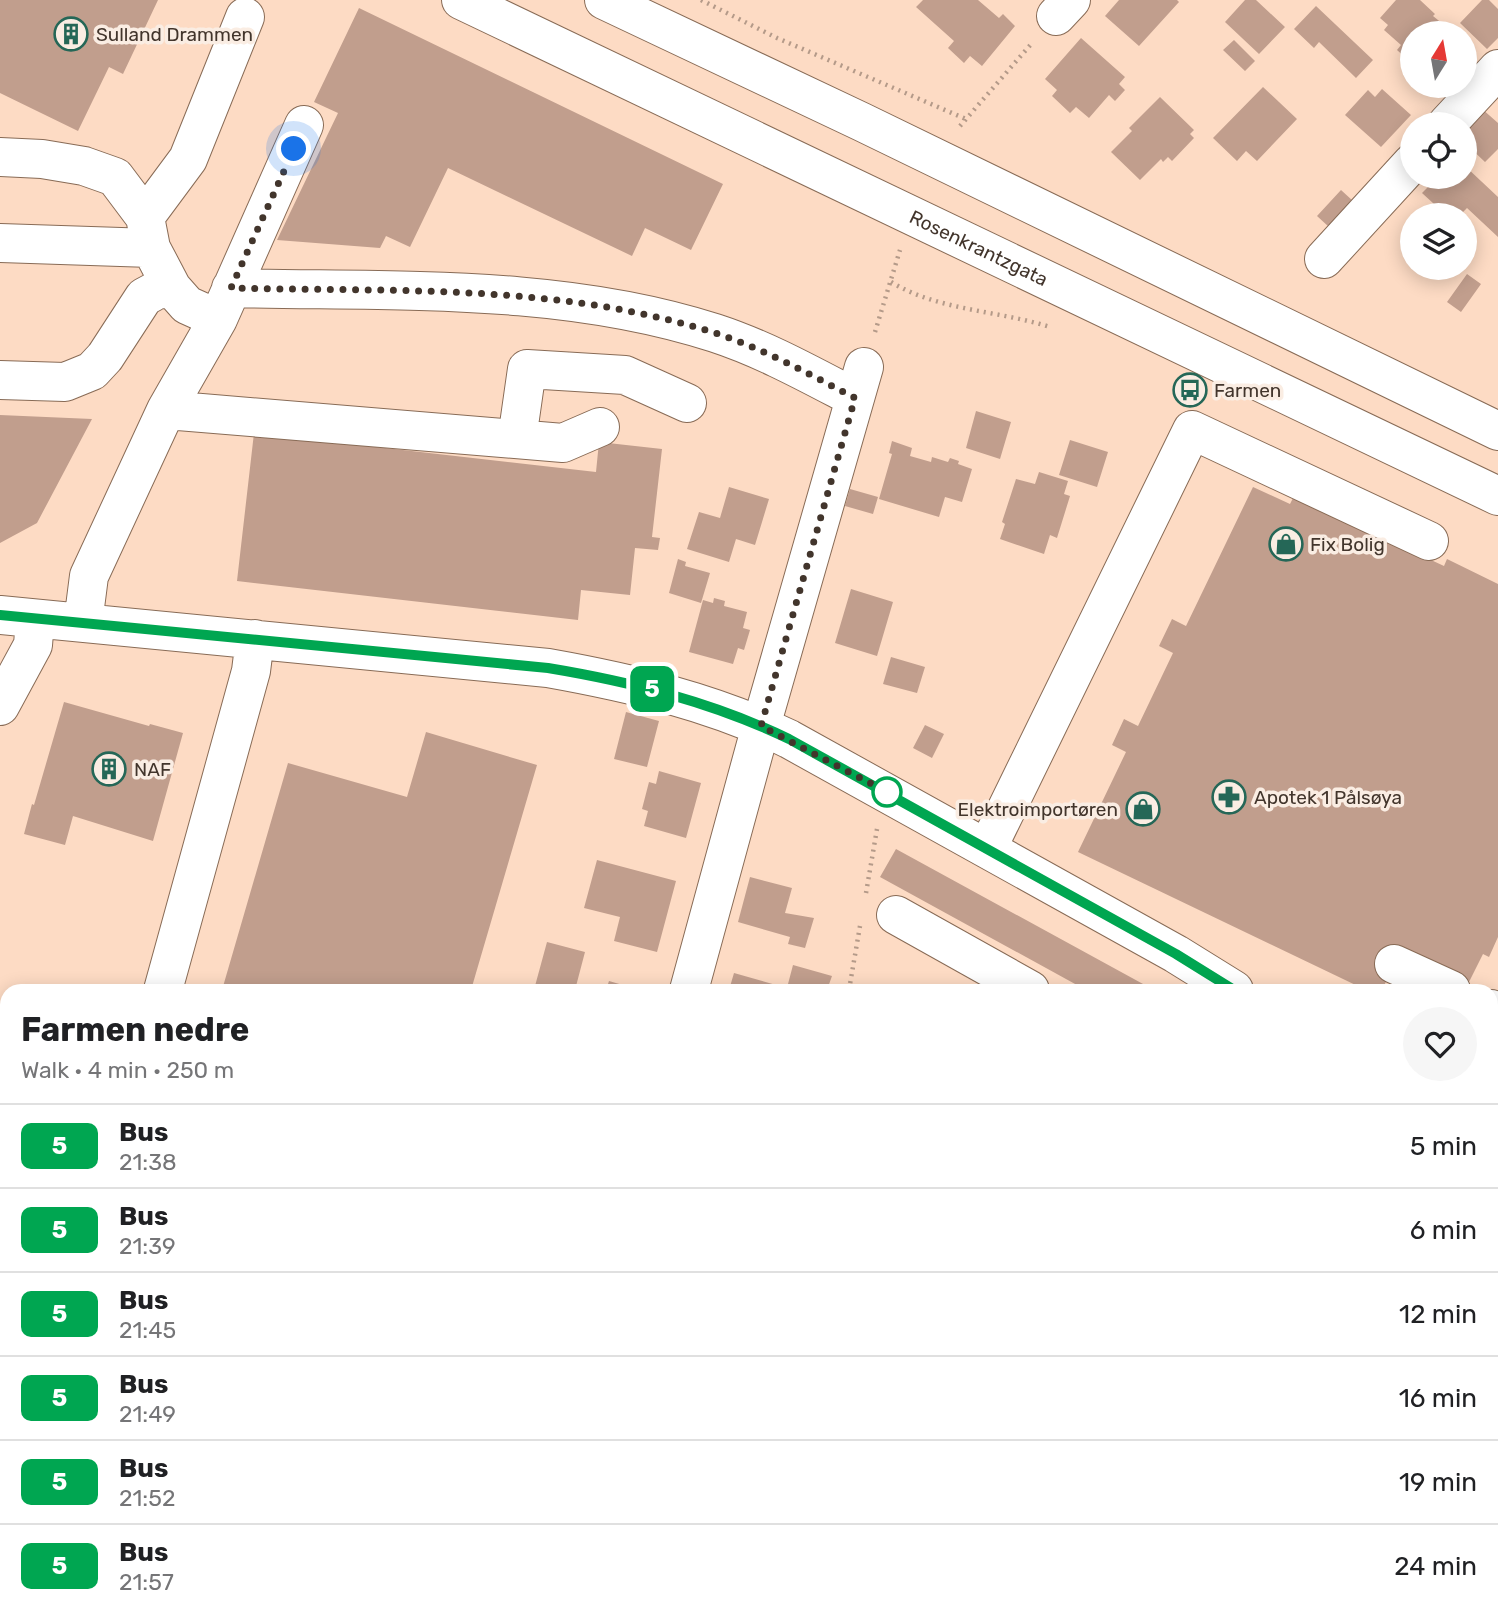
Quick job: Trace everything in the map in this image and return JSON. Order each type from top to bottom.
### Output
[{"type":"street","name":"Rosenkrantzgata","points":[[461,0],[1498,496]]},
{"type":"street","points":[[609,2],[1498,431]]},
{"type":"street","points":[[148,232],[188,159],[245,17]]},
{"type":"street","points":[[1458,112],[1498,69]]},
{"type":"street","points":[[83,623],[89,576],[166,410],[225,304],[304,125]]},
{"type":"street","points":[[0,157],[42,159],[84,166],[115,177],[148,232],[172,288],[187,305],[499,294],[572,301],[649,316],[715,333],[859,383],[691,984]]},
{"type":"street","points":[[1324,259],[1400,176]]},
{"type":"street","points":[[0,243],[148,232]]},
{"type":"street","points":[[0,380],[65,382],[92,371],[105,357],[144,297],[157,290],[172,288]]},
{"type":"street","points":[[517,439],[527,369],[625,375],[687,403]]},
{"type":"street","points":[[166,410],[564,443],[600,427]]},
{"type":"street","points":[[987,849],[1192,430],[1429,541]]},
{"type":"street","points":[[18,617],[548,668],[615,680],[675,695],[761,726],[884,790],[1176,954],[1224,984]]},
{"type":"street","points":[[0,706],[33,645],[18,617]]},
{"type":"street","points":[[165,984],[251,671],[255,639]]},
{"type":"street","points":[[895,915],[1019,984]]},
{"type":"street","points":[[1393,979],[1419,984]]},
{"type":"path","points":[[701,0],[777,37],[966,118]]},
{"type":"path","points":[[960,126],[1064,8]]},
{"type":"path","points":[[859,383],[901,246]]},
{"type":"path","points":[[891,282],[908,292],[957,308],[1025,319],[1050,327]]},
{"type":"building","name":"Sulland Drammen","points":[[0,0],[158,0],[123,74],[109,67],[78,131],[0,93]]},
{"type":"building","points":[[923,0],[978,0],[999,18],[1003,14],[1015,26],[982,66],[970,56],[964,63],[948,48],[954,41],[916,7]]},
{"type":"building","points":[[1119,0],[1179,2],[1139,46],[1105,16]]},
{"type":"building","points":[[1245,0],[1256,0],[1285,27],[1259,54],[1225,22]]},
{"type":"building","points":[[1396,0],[1420,0],[1439,21],[1400,21],[1400,44],[1384,30],[1388,25],[1380,18]]},
{"type":"building","points":[[1482,0],[1489,0],[1498,9],[1498,38],[1487,49],[1477,39],[1477,21],[1462,21]]},
{"type":"building","points":[[1316,6],[1373,60],[1356,78],[1319,42],[1314,48],[1294,29]]},
{"type":"building","points":[[359,8],[723,184],[691,250],[645,228],[632,256],[448,168],[410,247],[386,236],[380,248],[277,240],[338,113],[314,102]]},
{"type":"building","points":[[1081,38],[1125,77],[1119,84],[1125,90],[1115,101],[1109,95],[1089,118],[1076,107],[1070,113],[1052,96],[1057,90],[1045,79]]},
{"type":"building","points":[[1234,40],[1255,61],[1245,71],[1223,50]]},
{"type":"building","points":[[1263,87],[1297,119],[1257,161],[1246,151],[1237,161],[1213,138]]},
{"type":"building","points":[[1382,89],[1408,112],[1400,112],[1400,127],[1381,147],[1345,115],[1368,90],[1375,97]]},
{"type":"building","points":[[1160,97],[1194,130],[1190,134],[1194,138],[1172,161],[1168,157],[1163,162],[1161,159],[1140,180],[1111,152],[1132,131],[1129,128]]},
{"type":"building","points":[[1481,108],[1498,123],[1498,149],[1485,162],[1477,154],[1477,112]]},
{"type":"building","points":[[1477,177],[1498,197],[1498,237],[1477,217],[1477,203],[1433,203],[1422,193],[1426,189],[1477,189]]},
{"type":"building","points":[[1341,190],[1353,201],[1329,227],[1317,216]]},
{"type":"building","points":[[1463,280],[1475,280],[1481,284],[1461,312],[1447,302]]},
{"type":"building","points":[[976,411],[1011,422],[1000,459],[966,448]]},
{"type":"building","points":[[0,415],[92,419],[37,523],[0,543]]},
{"type":"building","points":[[254,433],[596,472],[599,442],[662,449],[652,537],[660,538],[658,550],[635,548],[630,595],[581,590],[578,620],[237,581]]},
{"type":"building","points":[[1070,440],[1108,452],[1097,487],[1059,475]]},
{"type":"building","points":[[892,441],[912,448],[910,456],[931,462],[932,457],[948,462],[950,458],[972,469],[962,502],[945,497],[939,517],[879,499],[892,454],[889,453]]},
{"type":"building","points":[[1039,472],[1068,481],[1064,494],[1070,496],[1057,538],[1050,535],[1044,554],[1000,539],[1005,524],[1002,522],[1016,479],[1035,484]]},
{"type":"building","points":[[729,487],[769,499],[755,545],[736,539],[729,562],[687,549],[699,512],[720,518]]},
{"type":"building","points":[[1253,487],[1290,504],[1297,490],[1388,540],[1444,566],[1447,559],[1498,584],[1498,937],[1489,957],[1483,954],[1468,984],[1398,956],[1385,984],[1353,984],[1078,852],[1126,752],[1112,745],[1124,719],[1138,726],[1173,653],[1159,646],[1172,619],[1186,626]]},
{"type":"building","points":[[850,489],[878,497],[873,514],[845,506]]},
{"type":"building","points":[[678,559],[686,562],[685,566],[710,573],[701,603],[669,593]]},
{"type":"building","points":[[851,589],[893,602],[877,656],[835,643]]},
{"type":"building","points":[[714,598],[725,601],[724,606],[747,612],[743,628],[750,630],[744,650],[738,648],[733,664],[689,652],[703,600],[713,603]]},
{"type":"building","points":[[891,657],[925,667],[917,693],[883,684]]},
{"type":"building","name":"NAF","points":[[64,702],[183,733],[153,841],[73,816],[65,845],[24,834]]},
{"type":"building","points":[[626,712],[659,721],[647,767],[614,759]]},
{"type":"building","points":[[925,725],[944,734],[932,758],[913,748]]},
{"type":"building","points":[[426,732],[537,765],[473,984],[224,984],[288,763],[407,797]]},
{"type":"building","points":[[659,771],[701,783],[686,838],[644,826],[648,811],[642,809],[649,782],[656,784]]},
{"type":"building","points":[[896,849],[1143,984],[1075,984],[880,877]]},
{"type":"building","points":[[597,860],[676,881],[657,952],[614,941],[620,917],[584,908]]},
{"type":"building","points":[[750,877],[792,888],[785,913],[814,918],[805,948],[788,944],[790,937],[738,922]]},
{"type":"building","points":[[547,942],[585,952],[577,984],[536,984]]},
{"type":"building","points":[[793,965],[832,976],[829,984],[788,984]]},
{"type":"building","points":[[734,973],[772,984],[731,984]]},
{"type":"bus line","name":"5","points":[[0,615],[548,668],[615,680],[675,695],[737,716],[789,739],[1176,954],[1224,984]]},
{"type":"place","name":"Sulland Drammen","points":[[71,34]]},
{"type":"place","name":"Farmen","points":[[1190,390]]},
{"type":"place","name":"Fix Bolig","points":[[1286,544]]},
{"type":"place","name":"NAF","points":[[109,769]]},
{"type":"place","name":"Apotek 1 Pålsøya","points":[[1229,797]]},
{"type":"place","name":"Elektroimportøren","points":[[1143,809]]},
{"type":"route","points":[[294,149],[231,288],[499,294],[572,301],[649,316],[715,333],[772,355],[855,398],[761,726],[887,792]]}]
